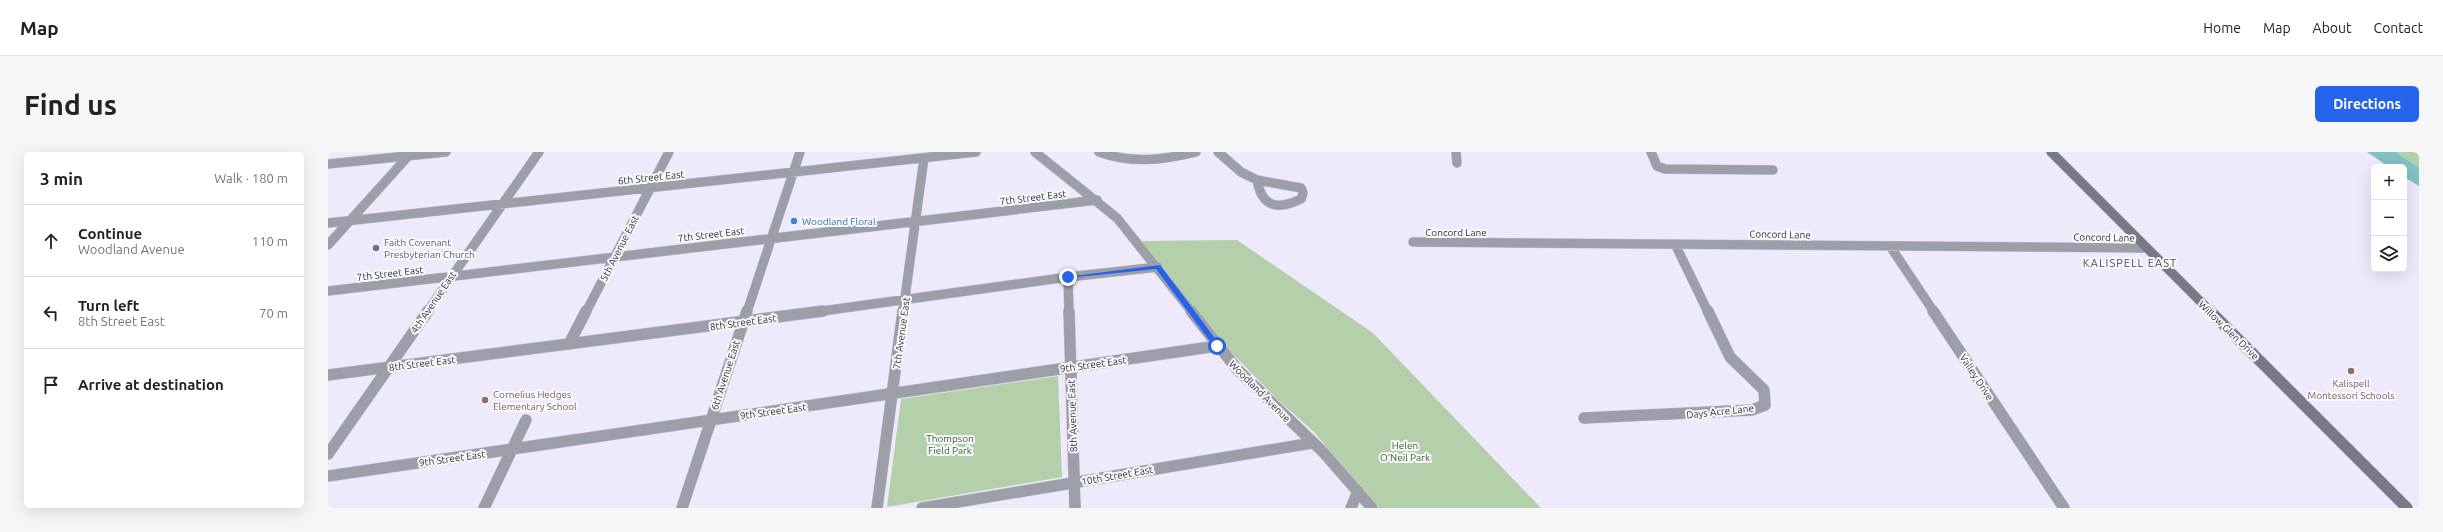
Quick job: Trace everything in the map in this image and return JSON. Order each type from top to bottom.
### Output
[{"type":"main road","name":"Willow Glen Drive","points":[[2051,152],[2407,508]]},
{"type":"street","points":[[328,164],[411,154],[446,152]]},
{"type":"street","name":"4th Avenue East","points":[[328,454],[450,277],[539,152]]},
{"type":"street","name":"5th Avenue East","points":[[570,344],[669,152]]},
{"type":"street","name":"6th Avenue East","points":[[682,508],[742,322],[772,238],[800,152]]},
{"type":"street","name":"6th Street East","points":[[328,223],[976,152]]},
{"type":"street","name":"Woodland Avenue","points":[[1035,152],[1097,200],[1117,218],[1158,267],[1217,346],[1237,369],[1312,443],[1372,508]]},
{"type":"street","points":[[1099,152],[1121,160],[1140,162],[1166,159],[1196,152]]},
{"type":"street","points":[[1218,152],[1244,173],[1257,180],[1301,188],[1303,193],[1301,199],[1294,202],[1270,204],[1262,200],[1258,192],[1257,180]]},
{"type":"street","points":[[1456,152],[1457,162]]},
{"type":"street","points":[[1651,152],[1657,166],[1665,170],[1773,170]]},
{"type":"street","points":[[328,246],[411,154]]},
{"type":"street","name":"7th Avenue East","points":[[877,508],[924,158]]},
{"type":"street","name":"7th Street East","points":[[328,291],[1097,200]]},
{"type":"street","name":"Concord Lane","points":[[1413,242],[2147,248]]},
{"type":"street","name":"Days Acre Lane","points":[[1584,418],[1745,410],[1766,404],[1764,390],[1730,357],[1675,244]]},
{"type":"street","name":"Valley Drive","points":[[1890,246],[2064,508]]},
{"type":"street","name":"8th Street East","points":[[328,376],[742,322],[1068,277],[1158,267]]},
{"type":"street","name":"8th Avenue East","points":[[1068,277],[1075,508]]},
{"type":"street","name":"9th Street East","points":[[328,476],[1217,346]]},
{"type":"street","points":[[484,508],[526,420]]},
{"type":"street","name":"10th Street East","points":[[922,508],[1312,443]]},
{"type":"street","points":[[1351,508],[1358,492]]},
{"type":"green space","points":[[2396,152],[2419,152],[2419,168],[2416,166]]},
{"type":"green space","name":"Helen O'Neil Park","points":[[1237,240],[1373,333],[1541,508],[1379,508],[1313,431],[1277,399],[1225,346],[1141,241]]},
{"type":"green space","name":"Thompson Field Park","points":[[1058,376],[1062,477],[887,507],[901,399]]},
{"type":"shaded area","points":[[2367,152],[2396,152],[2419,168],[2419,186],[2407,179],[2407,164],[2385,164]]},
{"type":"place","name":"Woodland Floral","points":[[794,221]]},
{"type":"place","name":"Faith Covenant Presbyterian Church","points":[[376,248]]},
{"type":"place","name":"Kalispell Montessori Schools","points":[[2351,371]]},
{"type":"place","name":"Cornelius Hedges Elementary School","points":[[485,400]]},
{"type":"district","name":"KALISPELL EAST","points":[[2130,263]]},
{"type":"route","points":[[1068,277],[1158,267],[1217,346]]}]
